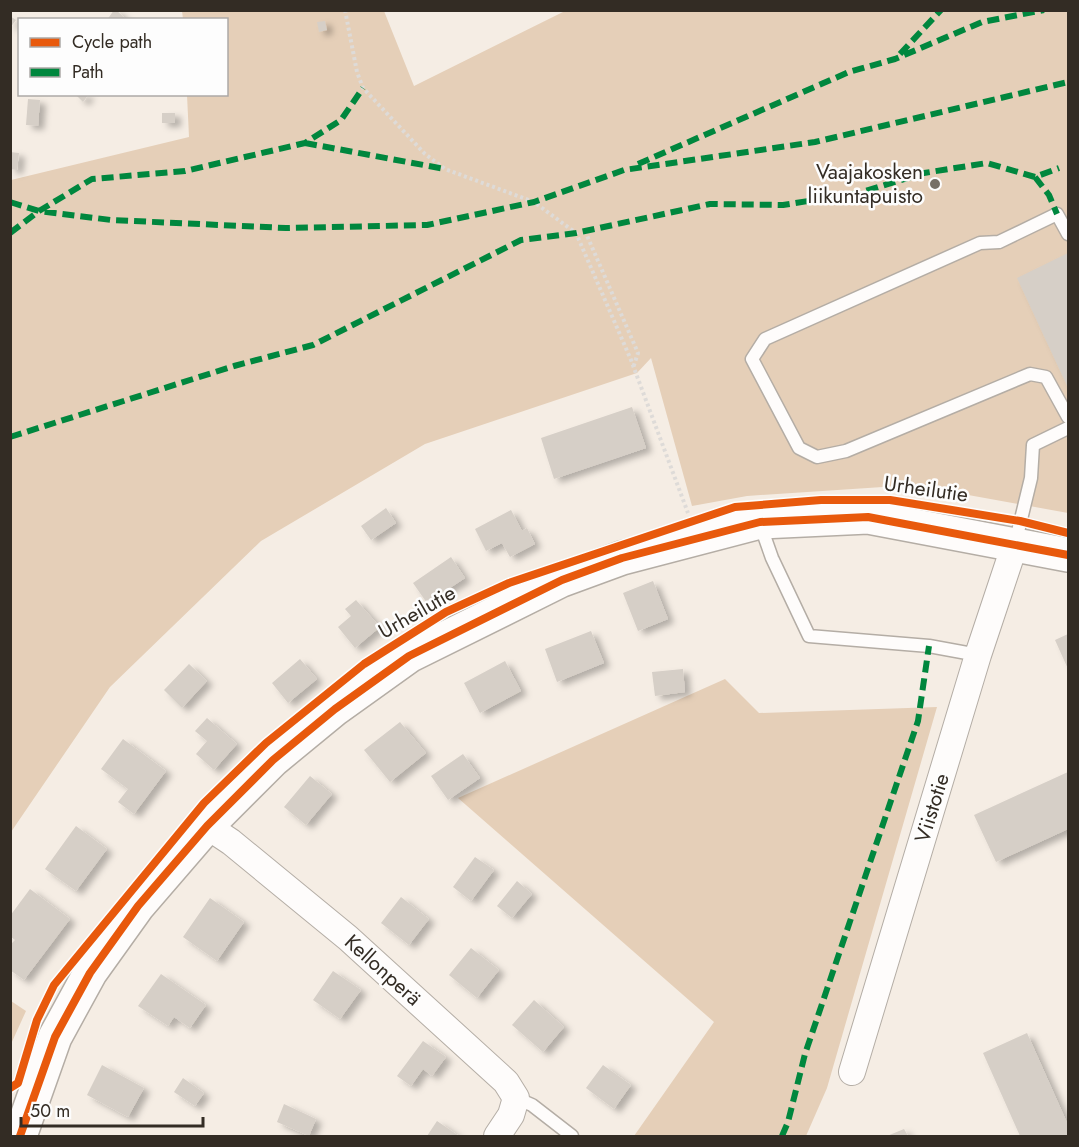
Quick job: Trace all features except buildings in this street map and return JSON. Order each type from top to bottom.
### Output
[{"type":"street","name":"Urheilutie","points":[[23,1127],[55,1037],[90,973],[138,906],[207,826],[273,760],[335,709],[408,656],[562,580],[622,558],[760,522],[868,517],[1068,555]]},
{"type":"street","name":"Viistotie","points":[[852,1072],[978,655],[1015,544]]},
{"type":"street","name":"Kellonperä","points":[[207,826],[231,842],[348,938],[506,1082],[516,1098]]},
{"type":"street","points":[[497,1137],[511,1115],[516,1098]]},
{"type":"lane","points":[[1068,234],[1057,214],[999,242],[980,243],[765,339],[752,359],[799,448],[817,457],[846,451],[1030,374],[1046,377],[1068,417]]},
{"type":"lane","points":[[1015,544],[1031,478],[1033,446],[1068,428]]},
{"type":"lane","points":[[760,522],[772,558],[809,636],[929,646],[978,655]]},
{"type":"lane","points":[[516,1098],[532,1106],[572,1137]]},
{"type":"path","points":[[345,10],[357,72],[363,88],[425,154],[445,169],[534,202],[576,232],[633,368],[692,523]]},
{"type":"path","points":[[585,231],[638,353],[633,368]]},
{"type":"shaded area","points":[[182,11],[384,11],[414,86],[565,11],[1068,11],[1068,513],[913,485],[747,496],[692,506],[651,358],[637,373],[425,444],[261,541],[110,687],[11,832],[11,180],[189,137],[187,96],[228,96],[228,18],[183,18]]},
{"type":"shaded area","points":[[725,679],[759,713],[937,707],[827,1088],[806,1136],[634,1136],[714,1022],[458,798]]},
{"type":"shaded area","points":[[11,1001],[26,1011],[11,1044]]},
{"type":"marked path","points":[[900,54],[941,10]]},
{"type":"marked path","points":[[638,164],[849,72],[895,59],[982,22],[1044,10]]},
{"type":"marked path","points":[[10,202],[39,211],[111,220],[286,228],[427,225],[534,202],[624,170],[815,142],[1068,82]]},
{"type":"marked path","points":[[10,233],[39,211],[92,179],[185,171],[305,143],[341,120],[363,88]]},
{"type":"marked path","points":[[305,143],[445,169]]},
{"type":"marked path","points":[[10,437],[234,366],[313,345],[521,240],[576,233],[710,204],[783,205],[859,193],[924,173],[987,163],[1035,177],[1059,168]]},
{"type":"marked path","points":[[1035,177],[1049,195],[1057,214]]},
{"type":"marked path","points":[[782,1136],[788,1122],[805,1054],[918,721],[929,646]]},
{"type":"cycle path","points":[[10,1088],[18,1083],[37,1020],[54,985],[204,803],[266,743],[364,664],[446,612],[509,583],[735,507],[821,500],[890,500],[1020,521],[1068,533]]},
{"type":"cycle path","points":[[20,1136],[55,1037],[90,973],[138,906],[207,826],[273,760],[335,709],[409,656],[562,580],[622,558],[760,522],[868,517],[1068,555]]},
{"type":"place","name":"Vaajakosken liikuntapuisto","points":[[935,184]]}]
